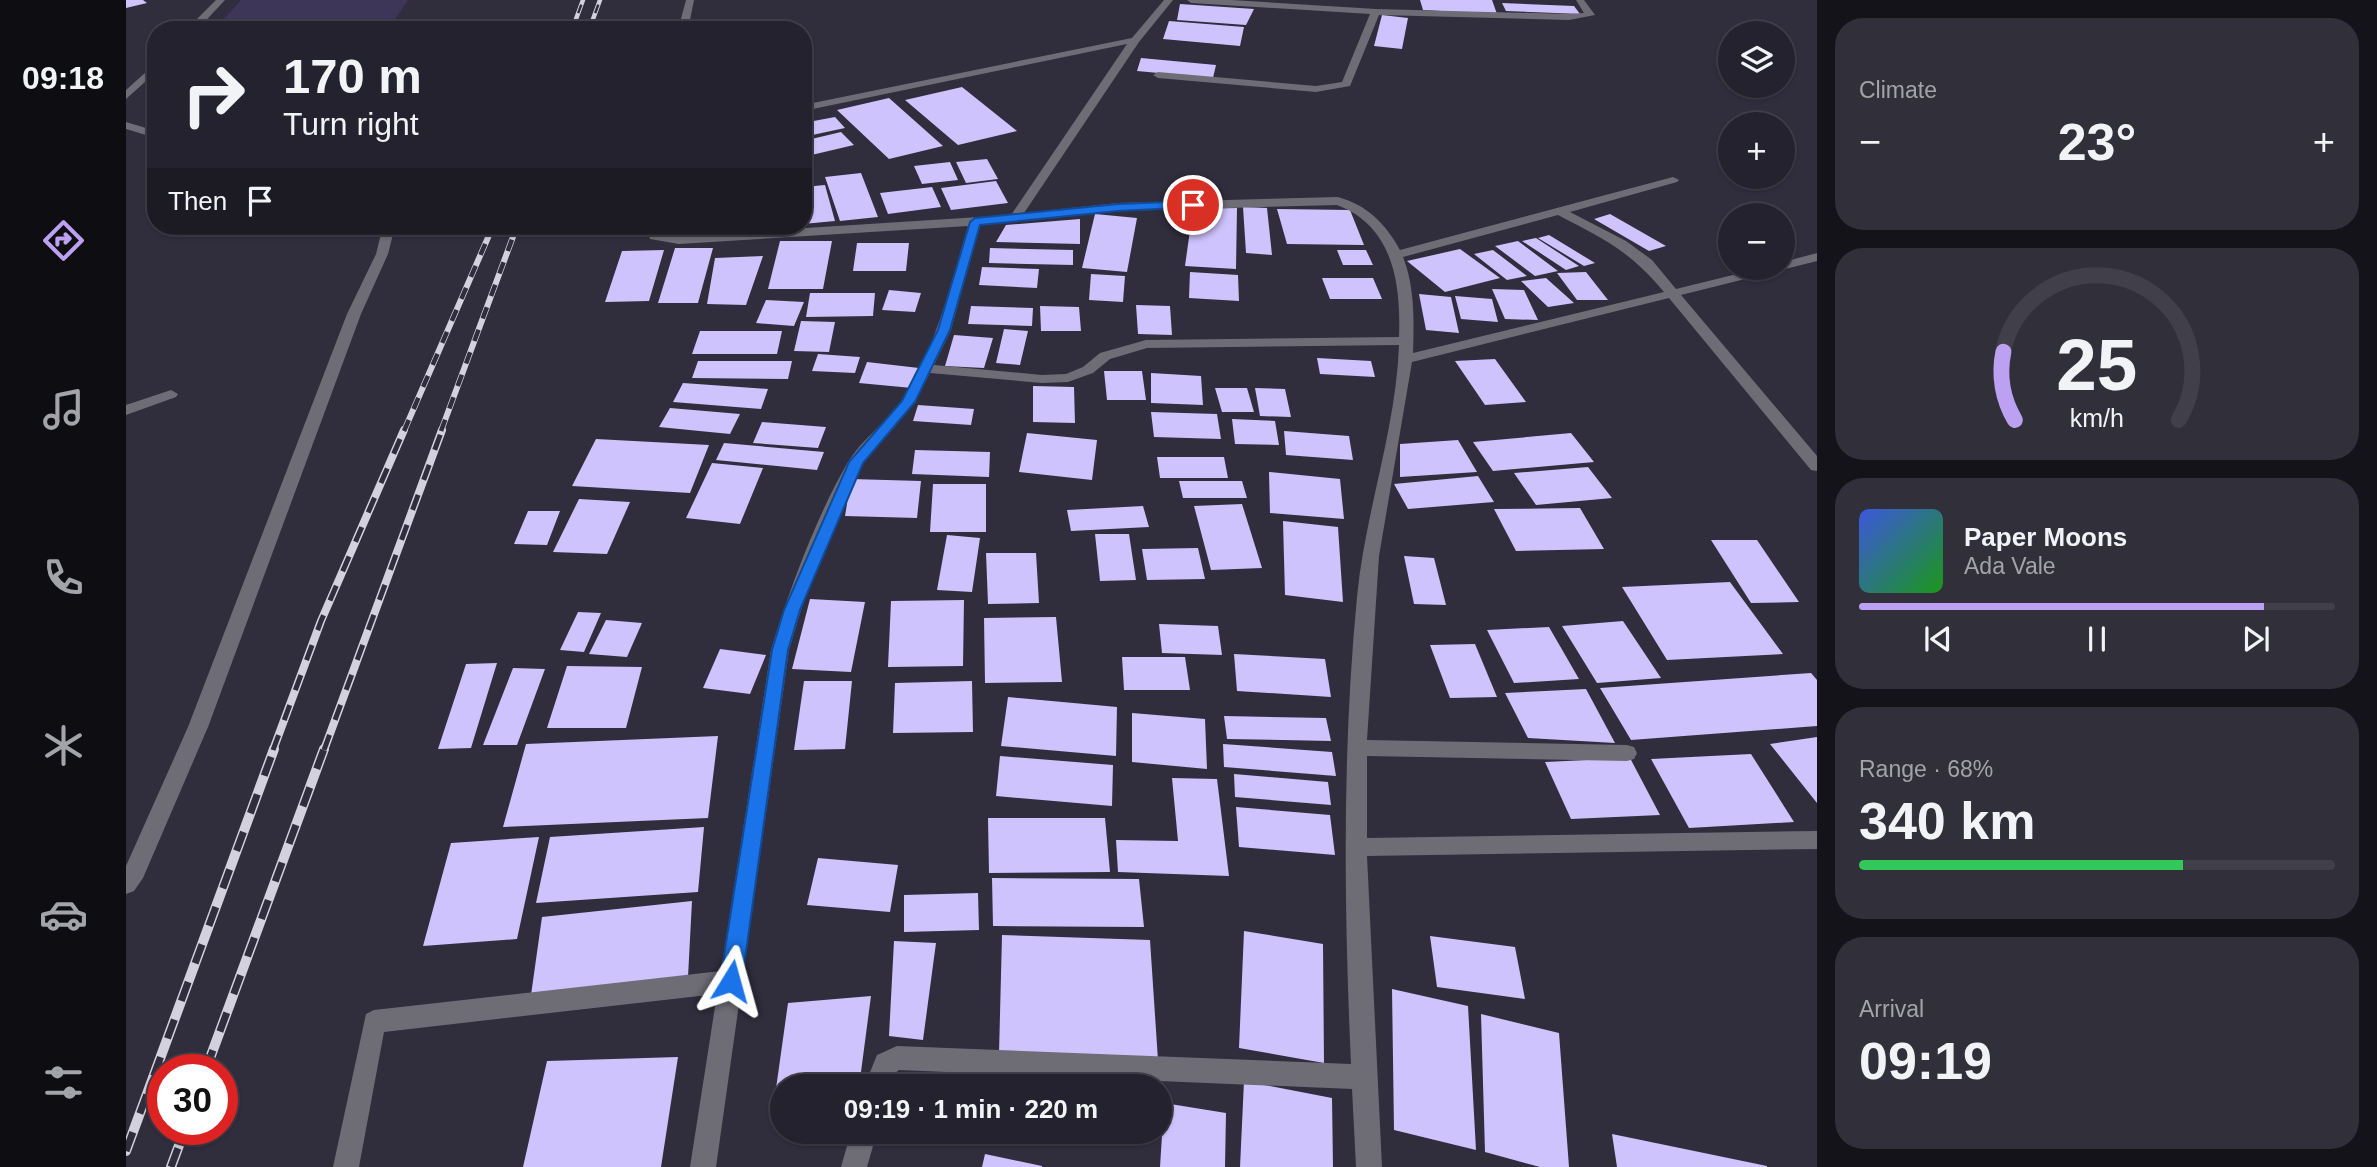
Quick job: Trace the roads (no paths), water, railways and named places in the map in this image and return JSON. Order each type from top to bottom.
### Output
[{"type":"street","points":[[200,21],[221,0]]},
{"type":"street","points":[[685,21],[690,0]]},
{"type":"street","points":[[1015,217],[1135,40],[1169,0]]},
{"type":"street","points":[[1191,0],[1376,12],[1569,17],[1590,15],[1580,0]]},
{"type":"street","points":[[1158,75],[1315,89],[1334,88],[1346,84],[1376,12]]},
{"type":"street","points":[[812,106],[1135,40]]},
{"type":"street","points":[[126,96],[147,75]]},
{"type":"street","points":[[126,125],[147,132]]},
{"type":"street","points":[[1396,255],[1673,180]]},
{"type":"street","points":[[812,232],[975,222],[1118,207],[1338,201],[1352,205],[1376,223],[1396,255],[1403,277],[1406,359],[1366,592],[1357,748],[1356,847],[1369,1167]]},
{"type":"street","points":[[1560,211],[1636,253],[1676,294],[1817,466]]},
{"type":"street","points":[[703,1167],[780,650],[792,610],[856,462],[908,402],[944,330],[975,222]]},
{"type":"street","points":[[126,884],[149,841],[194,737],[354,314],[382,254],[387,235]]},
{"type":"street","points":[[654,235],[679,240],[761,235]]},
{"type":"street","points":[[1795,263],[1817,257]]},
{"type":"street","points":[[1406,359],[1730,280]]},
{"type":"street","points":[[925,368],[1042,379],[1068,378],[1088,370],[1105,356],[1146,344],[1405,341]]},
{"type":"street","points":[[126,410],[172,394]]},
{"type":"street","points":[[1357,748],[1627,753]]},
{"type":"street","points":[[1356,847],[1817,840]]},
{"type":"street","points":[[346,1167],[374,1022],[731,981]]},
{"type":"street","points":[[882,1074],[886,1064],[897,1058],[1364,1077]]},
{"type":"street","points":[[854,1167],[861,1144]]},
{"type":"railway","points":[[575,21],[583,0]]},
{"type":"railway","points":[[592,21],[600,0]]},
{"type":"railway","points":[[404,431],[489,235]]},
{"type":"railway","points":[[441,431],[514,235]]},
{"type":"railway","points":[[273,750],[321,621],[404,430]]},
{"type":"railway","points":[[324,750],[442,430]]},
{"type":"railway","points":[[126,1151],[274,749]]},
{"type":"railway","points":[[212,1054],[324,749]]},
{"type":"railway","points":[[171,1167],[179,1145]]}]
